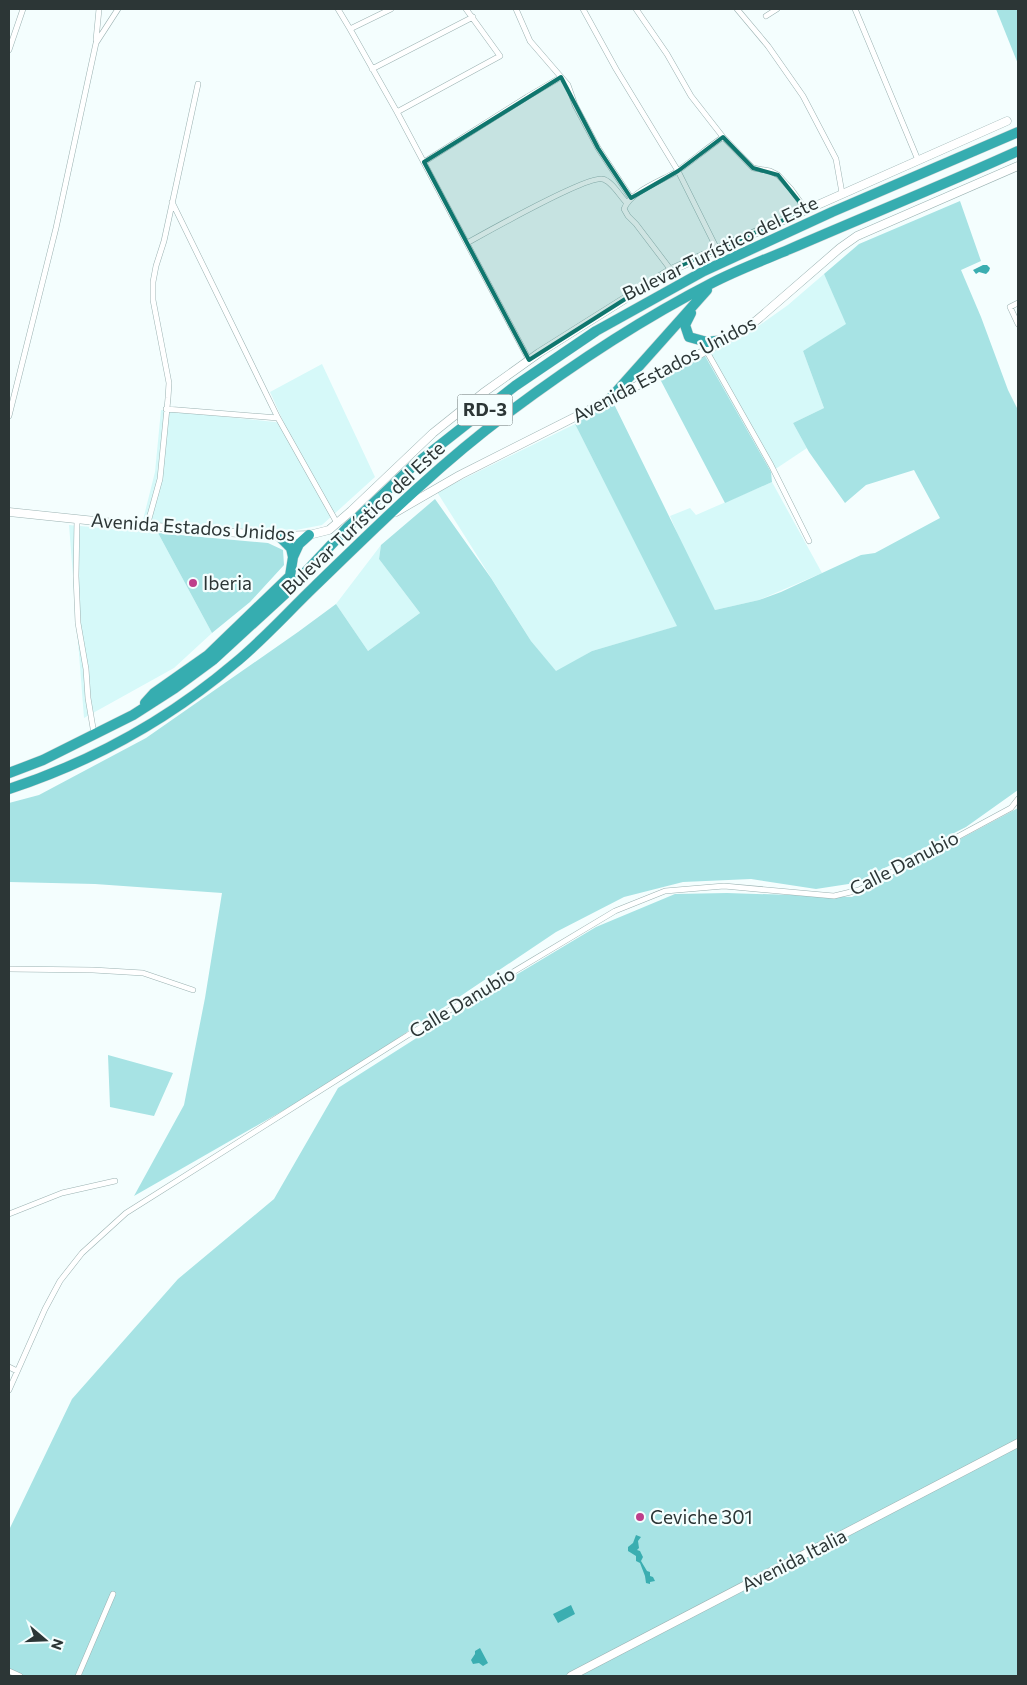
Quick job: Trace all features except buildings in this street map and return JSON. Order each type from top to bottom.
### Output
[{"type":"highway","name":"Bulevar Turístico del Este","points":[[9,773],[43,760],[133,714],[213,660],[285,594],[347,528],[412,467],[515,386],[596,331],[704,271],[832,212],[1018,132]]},
{"type":"highway","name":"Bulevar Turístico del Este","points":[[9,789],[67,767],[110,747],[156,721],[207,686],[237,662],[382,520],[452,456],[510,412],[607,344],[647,319],[713,283],[1018,151]]},
{"type":"highway","points":[[608,401],[713,283]]},
{"type":"highway","points":[[695,304],[685,324],[689,337],[707,342],[724,340]]},
{"type":"highway","points":[[133,714],[154,693],[208,656],[290,576],[293,557],[299,544],[309,534]]},
{"type":"highway","points":[[279,536],[291,548],[293,557]]},
{"type":"street","points":[[9,50],[23,9]]},
{"type":"street","points":[[9,416],[56,228],[96,44],[99,9]]},
{"type":"street","points":[[96,44],[118,9]]},
{"type":"street","points":[[338,9],[397,112],[530,360]]},
{"type":"street","points":[[350,29],[391,9]]},
{"type":"street","points":[[397,112],[500,56],[466,9]]},
{"type":"street","points":[[516,9],[530,41],[568,84],[575,105],[598,148],[631,198]]},
{"type":"street","points":[[583,9],[616,69],[678,171],[717,249]]},
{"type":"street","points":[[636,9],[667,54],[691,96],[723,137],[753,168],[770,171],[778,175],[806,210]]},
{"type":"street","points":[[737,9],[768,46],[804,96],[836,159],[842,193]]},
{"type":"street","points":[[766,16],[777,9]]},
{"type":"street","points":[[855,9],[918,160]]},
{"type":"street","points":[[372,69],[473,17]]},
{"type":"street","points":[[424,162],[561,77]]},
{"type":"street","points":[[147,526],[160,480],[168,383],[154,300],[153,282],[164,241],[198,84]]},
{"type":"street","name":"Avenida Estados Unidos","points":[[9,512],[147,526],[279,536],[309,534],[329,530],[433,433],[482,392],[671,270],[1007,121]]},
{"type":"street","points":[[671,270],[628,216],[624,209],[626,202],[678,171],[723,137]]},
{"type":"street","name":"Avenida Estados Unidos","points":[[382,520],[460,476],[724,340],[757,320],[834,253],[857,236],[1018,166]]},
{"type":"street","points":[[467,243],[566,191],[599,178],[606,180],[626,202]]},
{"type":"street","points":[[172,202],[278,418],[337,523]]},
{"type":"street","points":[[1018,303],[1010,307],[1018,324]]},
{"type":"street","points":[[706,350],[771,465],[809,541]]},
{"type":"street","points":[[166,409],[278,418]]},
{"type":"street","points":[[77,519],[76,576],[78,623],[94,734]]},
{"type":"street","name":"Calle Danubio","points":[[9,1390],[45,1309],[60,1281],[82,1253],[126,1213],[408,1035],[615,911],[665,891],[724,886],[834,896],[859,890],[1012,808],[1018,799]]},
{"type":"street","points":[[9,969],[93,970],[143,973],[193,990]]},
{"type":"street","points":[[9,1214],[62,1193],[115,1181]]},
{"type":"street","points":[[9,1367],[17,1371]]},
{"type":"street","name":"Avenida Italia","points":[[571,1676],[1018,1443]]},
{"type":"street","points":[[78,1676],[113,1594]]},
{"type":"street","points":[[9,1671],[20,1676]]},
{"type":"highlighted area","points":[[561,77],[598,148],[631,198],[678,171],[723,137],[753,168],[778,175],[806,210],[671,270],[529,360],[424,162]]},
{"type":"shaded area","points":[[996,9],[1018,9],[1018,64]]},
{"type":"shaded area","points":[[960,201],[981,261],[961,270],[1008,390],[1018,410],[1018,790],[966,827],[855,883],[816,889],[751,879],[683,882],[624,897],[556,932],[331,1083],[134,1196],[184,1105],[205,998],[222,893],[95,884],[9,882],[9,803],[39,795],[146,738],[336,604],[368,651],[420,613],[379,559],[381,545],[435,499],[491,578],[531,641],[556,671],[592,651],[677,626],[575,424],[613,402],[715,610],[759,600],[781,592],[861,555],[875,553],[940,518],[914,470],[866,485],[845,503],[809,452],[793,423],[824,408],[803,351],[846,324],[824,274],[859,244]]},
{"type":"shaded area","points":[[987,265],[990,268],[989,271],[986,274],[979,272],[976,274],[973,270]]},
{"type":"shaded area","points":[[824,274],[847,325],[803,351],[824,408],[793,423],[807,448],[771,472],[705,356],[747,334],[788,305]]},
{"type":"shaded area","points":[[705,356],[771,472],[772,482],[725,503],[660,379]]},
{"type":"shaded area","points":[[322,364],[375,477],[322,525],[296,530],[142,524],[155,472],[161,410],[284,423],[270,392]]},
{"type":"shaded area","points":[[575,424],[678,626],[592,651],[556,672],[531,641],[437,492]]},
{"type":"shaded area","points":[[772,482],[822,573],[759,600],[715,610],[682,545],[670,516],[690,508],[696,515]]},
{"type":"shaded area","points":[[69,525],[158,533],[212,633],[174,668],[84,718]]},
{"type":"shaded area","points":[[158,533],[268,543],[283,550],[284,565],[250,602],[212,633]]},
{"type":"shaded area","points":[[381,545],[379,559],[420,613],[368,651],[336,604]]},
{"type":"shaded area","points":[[1018,808],[1018,1676],[9,1676],[9,1530],[72,1399],[178,1279],[274,1199],[338,1088],[506,981],[596,927],[675,894],[727,893],[852,897]]},
{"type":"shaded area","points":[[108,1055],[173,1073],[154,1116],[110,1107]]},
{"type":"shaded area","points":[[636,1535],[641,1537],[638,1541],[639,1548],[637,1550],[640,1551],[643,1557],[641,1561],[655,1581],[650,1582],[650,1584],[646,1583],[640,1563],[636,1561],[636,1556],[628,1551],[628,1547],[633,1543]]},
{"type":"shaded area","points":[[571,1605],[575,1614],[558,1623],[553,1614]]},
{"type":"shaded area","points":[[480,1648],[488,1663],[483,1666],[479,1663],[473,1664],[471,1660],[475,1651]]},
{"type":"place","name":"Iberia","points":[[193,583]]},
{"type":"place","name":"Ceviche 301","points":[[640,1517]]}]
